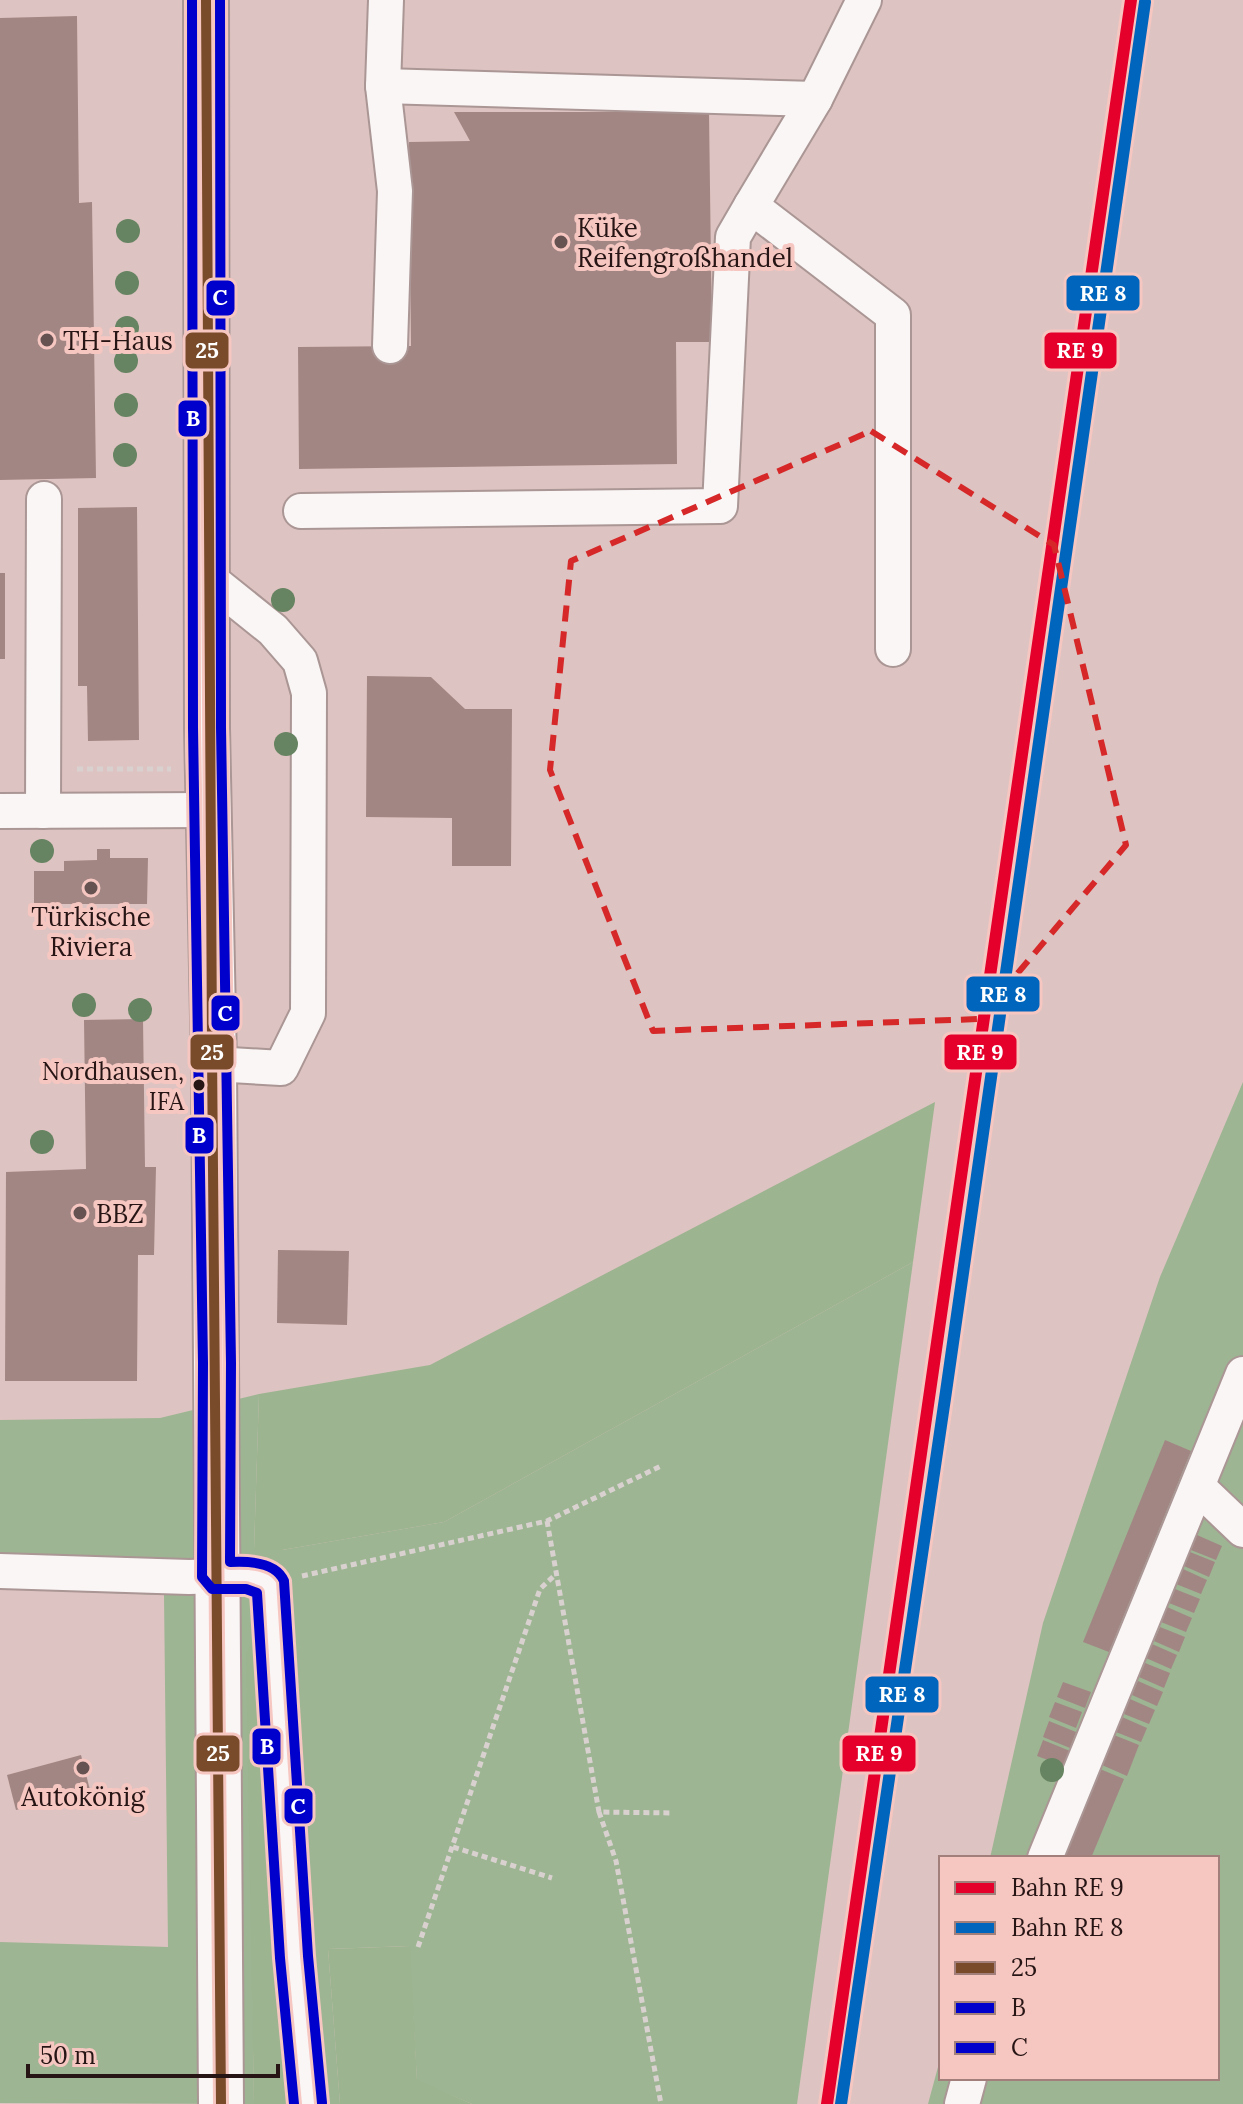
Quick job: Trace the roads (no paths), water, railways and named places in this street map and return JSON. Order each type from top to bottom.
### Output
[{"type":"main road","points":[[206,0],[207,577],[214,1064],[221,2104]]},
{"type":"street","points":[[386,0],[383,86],[395,191],[390,346]]},
{"type":"street","points":[[301,511],[720,506],[733,237],[815,99],[864,0]]},
{"type":"street","points":[[383,86],[815,99]]},
{"type":"street","points":[[751,206],[893,315],[893,649]]},
{"type":"street","points":[[43,811],[44,499]]},
{"type":"street","points":[[207,577],[273,630],[300,661],[309,693],[308,1013],[281,1068],[214,1064]]},
{"type":"street","points":[[0,811],[209,810]]},
{"type":"street","points":[[1046,1856],[1199,1488],[1243,1374]]},
{"type":"street","points":[[1199,1488],[1243,1530]]},
{"type":"street","points":[[0,1571],[248,1575],[270,1583],[294,1957],[308,2104]]},
{"type":"street","points":[[962,2104],[968,2080]]},
{"type":"place","name":"Küke Reifengroßhandel","points":[[561,242]]},
{"type":"place","name":"TH-Haus","points":[[47,340]]},
{"type":"place","name":"Türkische Riviera","points":[[91,888]]},
{"type":"place","name":"Nordhausen, IFA","points":[[199,1085]]},
{"type":"place","name":"BBZ","points":[[80,1213]]},
{"type":"place","name":"Autokönig","points":[[83,1768]]}]
